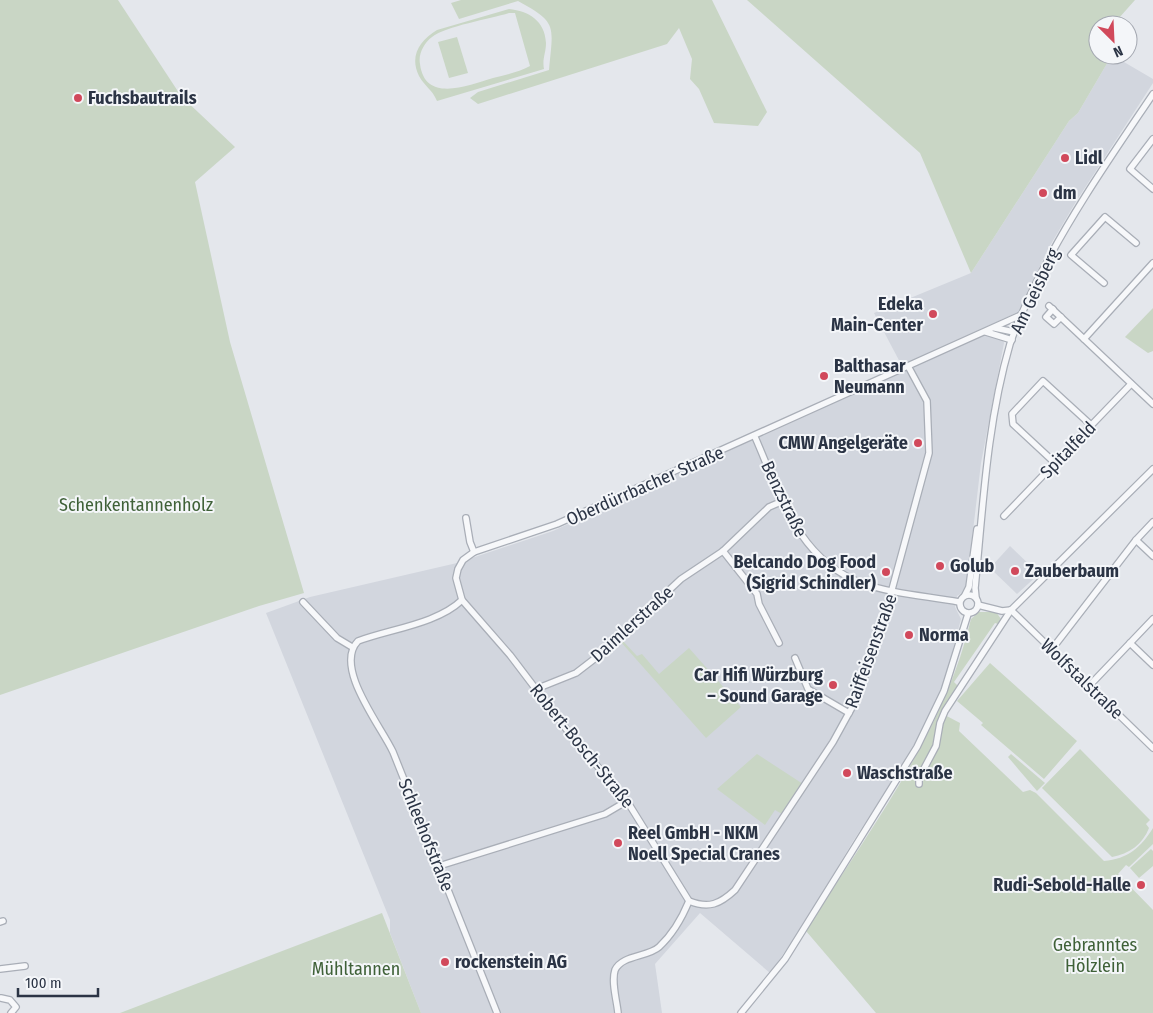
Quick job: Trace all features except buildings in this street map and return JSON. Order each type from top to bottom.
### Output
[{"type":"street","name":"Am Geisberg","points":[[977,602],[975,588],[989,442],[1000,383],[1014,332],[1049,257],[1081,200],[1153,94]]},
{"type":"street","points":[[1153,139],[1130,169],[1153,189]]},
{"type":"street","points":[[1104,283],[1071,255],[1105,217],[1136,243]]},
{"type":"street","points":[[1084,339],[1153,263]]},
{"type":"street","points":[[1061,317],[1054,324],[1046,317],[1051,308],[1061,317],[1131,384],[1153,404]]},
{"type":"street","name":"Oberdürrbacher Straße","points":[[462,600],[456,578],[458,569],[463,560],[474,552],[557,524],[755,437],[1021,315]]},
{"type":"street","points":[[993,328],[1014,332]]},
{"type":"street","points":[[986,332],[1012,340]]},
{"type":"street","name":"Raiffeisenstraße","points":[[689,901],[701,906],[713,905],[724,900],[735,890],[833,742],[849,714],[867,673],[893,590],[929,453],[927,401],[908,366]]},
{"type":"street","points":[[1055,463],[1013,424],[1012,414],[1043,382],[1091,425]]},
{"type":"street","name":"Spitalfeld","points":[[1004,516],[1131,384]]},
{"type":"street","name":"Benzstraße","points":[[755,437],[799,534],[820,559],[847,577],[884,589],[959,602]]},
{"type":"street","points":[[919,784],[919,778],[936,746],[940,724],[945,711],[1011,610],[1153,469]]},
{"type":"street","name":"Daimlerstraße","points":[[536,689],[576,673],[602,653],[681,579],[723,551],[769,507],[783,501]]},
{"type":"street","name":"Am Geisberg","points":[[965,596],[981,513]]},
{"type":"street","points":[[466,518],[474,552]]},
{"type":"street","points":[[1052,649],[1136,540],[1153,522]]},
{"type":"street","points":[[1136,540],[1153,556]]},
{"type":"street","points":[[723,551],[757,594],[759,604],[779,643]]},
{"type":"street","points":[[968,614],[961,610],[959,602],[965,596],[970,595],[977,602],[1002,611],[1011,610]]},
{"type":"street","points":[[303,602],[337,638],[352,647],[358,641],[414,625],[456,606],[462,600]]},
{"type":"street","name":"Robert-Bosch-Straße","points":[[462,600],[510,655],[570,734],[628,801],[689,901]]},
{"type":"street","points":[[968,614],[975,611],[977,602]]},
{"type":"street","name":"Wolfstalstraße","points":[[1011,610],[1153,748]]},
{"type":"street","points":[[741,1013],[785,959],[902,771],[934,713],[952,667],[968,614]]},
{"type":"street","points":[[1090,686],[1153,619]]},
{"type":"street","points":[[1130,643],[1153,665]]},
{"type":"street","name":"Schleehofstraße","points":[[352,647],[349,660],[371,718],[384,732],[393,752],[496,1013]]},
{"type":"street","points":[[795,658],[808,688],[849,714]]},
{"type":"street","points":[[439,866],[605,814],[628,801]]},
{"type":"street","points":[[618,1013],[614,978],[618,966],[624,961],[650,953],[659,947],[680,922],[689,901]]},
{"type":"street","points":[[0,969],[25,966]]},
{"type":"street","points":[[0,998],[10,1000],[20,1013]]},
{"type":"street","points":[[11,1013],[16,1007]]},
{"type":"shaded area","points":[[1106,65],[1129,65],[1153,79],[1153,83],[1077,200],[1048,249],[1018,312],[902,366],[874,313],[971,273],[1069,121],[1078,113]]},
{"type":"shaded area","points":[[984,334],[1003,340],[1004,343],[981,463],[966,590],[957,596],[955,607],[961,619],[946,675],[933,710],[914,747],[852,843],[802,927],[770,973],[700,913],[655,964],[662,1013],[421,1013],[390,933],[390,920],[266,613],[310,597],[457,563],[553,531]]},
{"type":"shaded area","name":"Zauberbaum","points":[[1010,546],[1039,574],[1017,594],[990,568]]},
{"type":"green space","name":"Schenkentannenholz","points":[[0,0],[118,0],[181,96],[235,147],[195,182],[230,342],[304,593],[259,606],[0,695]]},
{"type":"green space","points":[[461,0],[712,0],[767,112],[758,126],[714,123],[699,89],[690,79],[692,59],[679,28],[667,44],[478,104],[470,98],[478,92],[549,70],[550,27],[540,15],[518,1],[459,19],[451,3]]},
{"type":"green space","points":[[747,0],[1135,0],[1122,15],[1088,15],[1088,65],[1106,65],[1078,113],[1069,121],[971,273],[920,153]]},
{"type":"green space","points":[[509,9],[523,12],[535,18],[543,29],[546,43],[543,62],[544,69],[437,101],[419,76],[415,62],[421,44],[437,30]],"holes":[[[515,13],[530,66],[517,72],[461,87],[449,89],[439,88],[430,84],[424,76],[420,64],[420,56],[426,42],[447,29]]]},
{"type":"green space","points":[[457,37],[468,73],[449,78],[438,42]]},
{"type":"green space","points":[[1153,308],[1153,351],[1148,353],[1125,337]]},
{"type":"green space","name":"Gebranntes Hölzlein","points":[[979,612],[996,612],[1001,619],[998,624],[995,623],[954,682],[958,686],[941,713],[960,723],[959,731],[1023,792],[1030,790],[1036,793],[1104,861],[1120,858],[1133,851],[1144,841],[1153,828],[1153,844],[1129,867],[1126,865],[1118,874],[1153,910],[1153,1013],[876,1013],[806,931],[902,781],[943,702],[959,661],[971,619]]},
{"type":"green space","points":[[622,640],[637,656],[642,654],[659,674],[689,648],[741,707],[706,738],[620,641]]},
{"type":"green space","points":[[990,663],[1077,741],[1044,779],[981,725],[983,723],[957,701]]},
{"type":"green space","points":[[1080,749],[1150,820],[1146,824],[1149,828],[1143,839],[1130,851],[1112,857],[1042,788]]},
{"type":"green space","points":[[757,754],[803,784],[782,814],[775,810],[765,825],[717,789]]},
{"type":"green space","points":[[1011,754],[1045,783],[1037,791],[1008,757]]},
{"type":"green space","points":[[1151,849],[1153,851],[1153,866],[1139,878],[1130,868]]},
{"type":"green space","name":"Mühltannen","points":[[382,913],[421,1013],[120,1013]]},
{"type":"place","name":"Fuchsbautrails","points":[[78,98]]},
{"type":"place","name":"Lidl","points":[[1065,158]]},
{"type":"place","name":"dm","points":[[1043,193]]},
{"type":"place","name":"Edeka Main-Center","points":[[933,314]]},
{"type":"place","name":"Balthasar Neumann","points":[[824,376]]},
{"type":"place","name":"CMW Angelgeräte","points":[[918,443]]},
{"type":"place","name":"Golub","points":[[940,566]]},
{"type":"place","name":"Zauberbaum","points":[[1015,571]]},
{"type":"place","name":"Belcando Dog Food (Sigrid Schindler)","points":[[886,572]]},
{"type":"place","name":"Norma","points":[[909,635]]},
{"type":"place","name":"Car Hifi Würzburg – Sound Garage","points":[[833,685]]},
{"type":"place","name":"Waschstraße","points":[[847,773]]},
{"type":"place","name":"Reel GmbH - NKM Noell Special Cranes","points":[[618,843]]},
{"type":"place","name":"Rudi-Sebold-Halle","points":[[1141,885]]},
{"type":"place","name":"rockenstein AG","points":[[445,962]]}]
